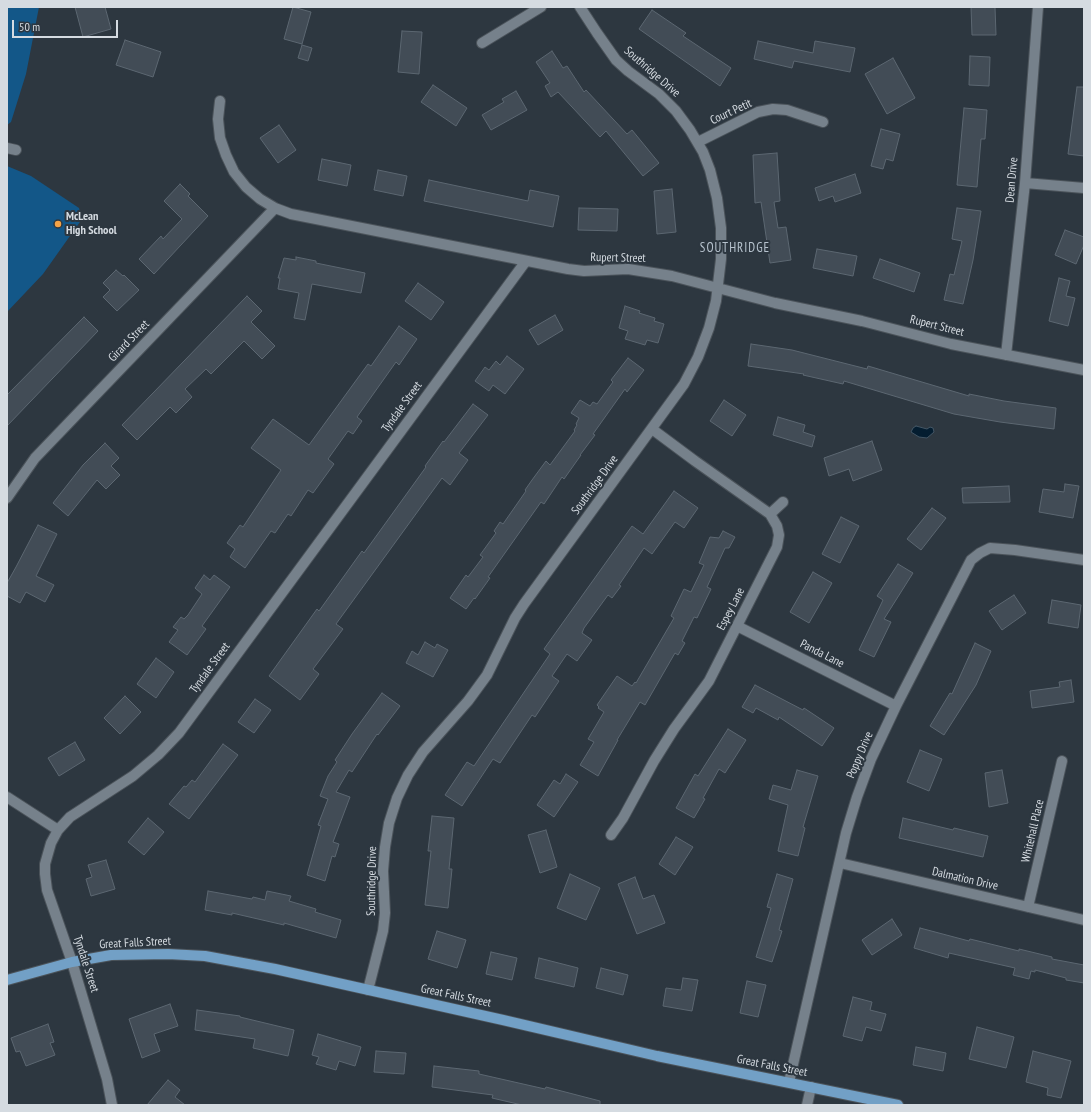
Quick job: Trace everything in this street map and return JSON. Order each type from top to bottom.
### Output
[{"type":"main road","name":"Great Falls Street","points":[[7,980],[72,962],[111,956],[140,954],[205,956],[275,969],[510,1021],[657,1056],[789,1082],[864,1102],[898,1105]]},
{"type":"street","points":[[482,43],[541,7]]},
{"type":"street","name":"Southridge Drive","points":[[368,990],[383,931],[384,864],[389,823],[397,798],[408,775],[423,752],[478,688],[494,663],[515,618],[523,605],[684,384],[698,357],[709,328],[718,288],[721,259],[721,228],[717,198],[710,170],[698,142],[676,111],[659,94],[616,60],[580,7]]},
{"type":"street","name":"Dean Drive","points":[[1006,355],[1025,183],[1038,7]]},
{"type":"street","name":"Rupert Street","points":[[220,101],[218,120],[220,138],[234,172],[246,187],[260,199],[275,208],[291,214],[526,261],[584,271],[628,269],[672,276],[775,304],[862,321],[951,344],[1084,370]]},
{"type":"street","name":"Court Petit","points":[[698,142],[758,112],[787,110],[824,122]]},
{"type":"street","points":[[1025,183],[1084,188]]},
{"type":"street","name":"Girard Street","points":[[7,498],[35,458],[275,208]]},
{"type":"street","name":"Tyndale Street","points":[[112,1105],[107,1079],[72,962],[47,890],[45,874],[46,859],[51,843],[58,830],[70,817],[133,776],[158,755],[179,733],[526,261]]},
{"type":"street","name":"Espey Lane","points":[[611,835],[623,818],[654,761],[674,729],[708,681],[777,547],[779,535],[777,526],[770,514],[652,429]]},
{"type":"street","points":[[770,514],[783,502]]},
{"type":"street","name":"Poppy Drive","points":[[789,1082],[846,833],[857,797],[871,759],[896,706],[971,560],[990,548],[1080,559]]},
{"type":"street","name":"Panda Lane","points":[[737,626],[896,706]]},
{"type":"street","name":"Whitehall Place","points":[[1028,907],[1062,762]]},
{"type":"street","points":[[7,797],[58,830]]},
{"type":"street","name":"Dalmation Drive","points":[[840,863],[1084,920]]},
{"type":"street","points":[[807,1105],[811,1087]]},
{"type":"shaded area","points":[[7,7],[39,7],[26,74],[11,122],[7,125]]},
{"type":"shaded area","points":[[7,166],[31,176],[79,208],[82,219],[43,274],[7,312]]},
{"type":"shaded area","points":[[916,426],[927,429],[930,427],[933,428],[934,432],[927,438],[919,437],[911,432]]},
{"type":"building","points":[[75,7],[105,7],[111,29],[83,37]]},
{"type":"building","points":[[293,7],[311,12],[302,44],[284,39]]},
{"type":"building","points":[[971,7],[995,7],[996,35],[972,35]]},
{"type":"building","points":[[652,10],[686,33],[683,36],[731,68],[720,86],[639,29]]},
{"type":"building","points":[[402,31],[422,32],[419,74],[398,72]]},
{"type":"building","points":[[125,40],[161,52],[153,77],[116,65]]},
{"type":"building","points":[[758,41],[813,53],[815,41],[855,48],[850,72],[794,61],[792,68],[754,59]]},
{"type":"building","points":[[302,45],[312,48],[308,61],[298,58]]},
{"type":"building","points":[[552,51],[563,68],[567,66],[584,92],[586,90],[627,134],[632,130],[659,163],[643,176],[606,131],[600,137],[558,92],[551,97],[545,86],[550,83],[536,62]]},
{"type":"building","points":[[970,56],[990,57],[989,86],[969,85]]},
{"type":"building","points":[[893,58],[915,98],[887,114],[865,74]]},
{"type":"building","points":[[433,85],[467,108],[456,126],[421,102]]},
{"type":"building","points":[[1077,87],[1084,87],[1084,156],[1068,154]]},
{"type":"building","points":[[516,91],[527,110],[491,130],[482,115],[504,102],[502,99]]},
{"type":"building","points":[[964,108],[987,110],[985,139],[981,139],[977,187],[957,185]]},
{"type":"building","points":[[279,125],[296,150],[278,163],[260,138]]},
{"type":"building","points":[[881,129],[900,134],[893,161],[886,159],[883,169],[871,166]]},
{"type":"building","points":[[777,153],[780,201],[774,202],[778,228],[786,227],[791,260],[770,263],[761,202],[755,203],[753,155]]},
{"type":"building","points":[[322,159],[351,165],[347,186],[318,180]]},
{"type":"building","points":[[378,170],[407,176],[403,196],[374,190]]},
{"type":"building","points":[[855,174],[861,193],[835,202],[833,196],[819,201],[815,188]]},
{"type":"building","points":[[429,180],[528,201],[530,190],[559,196],[553,227],[424,201]]},
{"type":"building","points":[[180,184],[190,194],[188,196],[208,216],[154,274],[139,259],[161,236],[163,239],[182,219],[164,201]]},
{"type":"building","points":[[672,189],[676,232],[657,234],[654,191]]},
{"type":"building","points":[[579,208],[618,209],[617,231],[578,230]]},
{"type":"building","points":[[957,208],[981,211],[973,260],[963,304],[944,300],[950,274],[954,275],[962,241],[952,239]]},
{"type":"building","points":[[1065,230],[1084,237],[1084,245],[1076,264],[1055,255]]},
{"type":"building","points":[[817,249],[857,256],[853,276],[813,268]]},
{"type":"building","points":[[296,257],[316,261],[316,263],[365,273],[361,293],[312,284],[305,320],[294,318],[299,293],[278,289],[280,278],[278,278],[284,258],[296,260]]},
{"type":"building","points":[[880,259],[920,273],[914,292],[873,278]]},
{"type":"building","points":[[116,270],[123,276],[124,275],[139,290],[117,311],[103,297],[110,290],[103,283]]},
{"type":"building","points":[[1059,278],[1070,281],[1066,296],[1075,298],[1068,326],[1049,321]]},
{"type":"building","points":[[418,283],[444,302],[431,320],[405,301]]},
{"type":"building","points":[[247,296],[262,311],[251,322],[275,346],[262,359],[244,341],[211,374],[206,369],[185,389],[192,397],[176,413],[170,407],[137,440],[122,425]]},
{"type":"building","points":[[625,306],[640,311],[639,313],[655,318],[654,321],[664,324],[658,343],[647,340],[645,345],[625,339],[628,331],[619,328]]},
{"type":"building","points":[[555,315],[563,330],[538,345],[529,330]]},
{"type":"building","points":[[84,317],[98,331],[7,426],[7,395]]},
{"type":"building","points":[[399,326],[417,339],[399,365],[396,362],[357,417],[362,421],[353,434],[348,431],[328,459],[334,464],[313,493],[308,490],[291,516],[288,514],[275,533],[271,531],[245,568],[230,557],[235,549],[227,543],[240,525],[243,527],[281,470],[251,448],[273,419],[309,445],[368,364],[371,366]]},
{"type":"building","points":[[751,344],[792,350],[867,369],[868,366],[969,396],[969,394],[1004,401],[1056,408],[1054,429],[954,414],[844,381],[843,384],[803,375],[804,374],[748,366]]},
{"type":"building","points":[[507,356],[524,369],[505,394],[493,385],[489,391],[475,381],[485,367],[489,370],[496,361],[500,365]]},
{"type":"building","points":[[628,358],[644,370],[627,392],[625,389],[593,434],[595,435],[564,479],[562,477],[544,504],[541,502],[488,577],[490,578],[475,599],[474,598],[466,609],[450,598],[466,575],[468,577],[483,557],[480,555],[496,533],[494,531],[500,522],[503,524],[546,461],[550,465],[575,431],[574,430],[579,418],[571,413],[580,400],[590,406],[593,402],[597,404],[613,382],[611,380]]},
{"type":"building","points":[[724,400],[746,415],[732,436],[710,421]]},
{"type":"building","points":[[473,404],[488,415],[459,453],[468,460],[450,485],[442,478],[336,624],[343,629],[313,669],[319,674],[300,700],[269,676],[317,609],[319,611],[362,551],[364,553],[443,441],[444,442]]},
{"type":"building","points":[[778,417],[805,425],[803,432],[815,436],[812,447],[773,435]]},
{"type":"building","points":[[872,441],[882,470],[853,481],[849,469],[829,476],[824,458]]},
{"type":"building","points":[[105,443],[119,458],[111,466],[120,475],[106,489],[97,480],[68,516],[53,503],[83,465]]},
{"type":"building","points":[[1065,484],[1079,486],[1073,518],[1039,512],[1043,489],[1064,492]]},
{"type":"building","points":[[1009,486],[1010,502],[963,503],[962,488]]},
{"type":"building","points":[[674,491],[698,508],[684,528],[675,522],[652,554],[644,548],[612,598],[608,595],[584,628],[582,633],[592,640],[577,661],[567,654],[552,676],[559,681],[535,717],[532,715],[500,763],[493,759],[462,806],[445,795],[467,762],[474,766],[550,654],[544,649],[632,526],[643,534]]},
{"type":"building","points":[[932,508],[946,518],[921,550],[907,539]]},
{"type":"building","points":[[841,517],[859,526],[840,563],[822,554]]},
{"type":"building","points":[[38,525],[57,534],[36,576],[54,585],[45,602],[26,592],[20,603],[7,596],[7,583]]},
{"type":"building","points":[[723,531],[735,537],[729,548],[725,548],[707,587],[711,589],[697,618],[694,617],[682,641],[685,643],[678,655],[675,653],[645,705],[640,702],[617,740],[598,776],[580,765],[594,742],[588,739],[604,712],[598,708],[599,707],[597,705],[617,676],[632,686],[635,682],[636,683],[674,618],[671,616],[684,589],[691,592],[704,565],[699,563],[710,537],[719,538]]},
{"type":"building","points":[[898,564],[913,573],[884,619],[891,622],[874,657],[859,650],[883,600],[877,596]]},
{"type":"building","points":[[813,572],[832,583],[809,623],[790,612]]},
{"type":"building","points":[[204,575],[210,580],[214,575],[230,587],[202,626],[206,629],[187,655],[169,642],[178,630],[173,627],[181,617],[184,619],[188,615],[202,594],[195,588]]},
{"type":"building","points":[[1014,595],[1026,613],[1002,630],[989,611]]},
{"type":"building","points":[[1052,600],[1081,605],[1078,628],[1048,623]]},
{"type":"building","points":[[425,642],[435,648],[437,644],[448,650],[433,677],[406,663],[412,651],[418,655]]},
{"type":"building","points":[[975,643],[991,651],[976,685],[944,735],[930,726],[950,693],[952,694]]},
{"type":"building","points":[[156,658],[174,672],[156,698],[137,684]]},
{"type":"building","points":[[1071,680],[1074,702],[1032,708],[1030,691],[1060,687],[1059,682]]},
{"type":"building","points":[[755,685],[803,710],[804,708],[834,728],[822,746],[779,717],[778,720],[756,708],[753,713],[742,707]]},
{"type":"building","points":[[382,693],[400,706],[378,735],[377,734],[352,772],[349,770],[336,792],[350,797],[333,842],[339,844],[335,857],[332,856],[325,881],[307,875],[321,826],[318,825],[328,799],[320,796],[328,776],[337,762],[335,760]]},
{"type":"building","points":[[125,696],[141,712],[120,734],[104,718]]},
{"type":"building","points":[[255,699],[271,710],[254,733],[238,722]]},
{"type":"building","points":[[728,729],[746,740],[725,773],[719,769],[694,818],[676,808],[695,774],[698,776]]},
{"type":"building","points":[[75,742],[85,760],[59,776],[48,758]]},
{"type":"building","points":[[223,744],[238,755],[189,819],[169,804],[184,786],[186,787],[192,780],[195,782]]},
{"type":"building","points":[[920,750],[942,759],[929,791],[907,782]]},
{"type":"building","points":[[797,770],[818,776],[803,827],[805,828],[798,856],[778,851],[788,805],[769,799],[773,785],[791,790]]},
{"type":"building","points":[[1002,770],[1008,803],[989,807],[985,773]]},
{"type":"building","points":[[566,774],[578,782],[554,817],[537,805],[554,780],[560,784]]},
{"type":"building","points":[[432,816],[454,818],[449,869],[452,869],[448,908],[425,905],[431,851],[428,851]]},
{"type":"building","points":[[148,818],[164,832],[144,855],[128,842]]},
{"type":"building","points":[[903,818],[953,830],[954,828],[988,836],[983,857],[899,838]]},
{"type":"building","points":[[546,830],[557,867],[540,873],[528,835]]},
{"type":"building","points":[[676,837],[693,847],[675,875],[659,864]]},
{"type":"building","points":[[106,860],[115,889],[91,896],[86,879],[92,877],[88,865]]},
{"type":"building","points":[[570,874],[600,888],[586,920],[557,908]]},
{"type":"building","points":[[777,874],[793,879],[779,930],[782,931],[772,962],[756,957],[771,908],[767,907]]},
{"type":"building","points":[[635,877],[643,899],[654,895],[665,923],[637,934],[618,884]]},
{"type":"building","points":[[208,891],[265,900],[267,891],[291,896],[289,901],[316,909],[315,912],[341,920],[336,938],[284,923],[284,925],[232,913],[232,915],[205,910]]},
{"type":"building","points":[[892,919],[902,935],[872,955],[862,940]]},
{"type":"building","points":[[920,928],[969,941],[970,939],[1019,951],[1019,949],[1052,957],[1052,959],[1084,965],[1084,983],[1066,980],[1066,978],[1035,970],[1035,972],[1031,971],[1029,979],[1013,975],[1015,968],[949,953],[948,958],[914,948]]},
{"type":"building","points":[[437,931],[466,940],[457,968],[428,959]]},
{"type":"building","points":[[491,952],[517,958],[512,980],[486,974]]},
{"type":"building","points":[[539,958],[578,968],[574,987],[535,978]]},
{"type":"building","points":[[601,968],[628,975],[623,995],[596,988]]},
{"type":"building","points":[[683,978],[698,980],[692,1011],[663,1006],[666,988],[681,990]]},
{"type":"building","points":[[747,981],[766,985],[758,1017],[740,1013]]},
{"type":"building","points":[[853,997],[872,1002],[870,1010],[886,1014],[881,1031],[866,1027],[862,1041],[843,1036]]},
{"type":"building","points":[[170,1004],[178,1026],[154,1034],[160,1051],[142,1058],[129,1019]]},
{"type":"building","points":[[197,1010],[240,1016],[294,1030],[288,1056],[253,1048],[255,1039],[195,1030]]},
{"type":"building","points":[[48,1024],[54,1042],[50,1043],[55,1055],[26,1066],[20,1051],[16,1052],[11,1038]]},
{"type":"building","points":[[977,1027],[1014,1037],[1006,1068],[969,1059]]},
{"type":"building","points":[[318,1034],[361,1047],[355,1066],[339,1061],[336,1070],[316,1064],[319,1057],[312,1055]]},
{"type":"building","points":[[916,1047],[946,1053],[943,1071],[913,1065]]},
{"type":"building","points":[[376,1051],[406,1053],[404,1074],[374,1072]]},
{"type":"building","points":[[1033,1051],[1071,1061],[1061,1098],[1047,1095],[1048,1088],[1026,1082]]},
{"type":"building","points":[[434,1066],[479,1071],[479,1074],[545,1089],[546,1087],[600,1101],[600,1105],[522,1105],[492,1098],[493,1095],[432,1087]]},
{"type":"building","points":[[168,1080],[180,1090],[175,1097],[185,1105],[147,1105]]},
{"type":"place","name":"McLean High School","points":[[58,224]]},
{"type":"district","name":"SOUTHRIDGE","points":[[735,248]]}]
